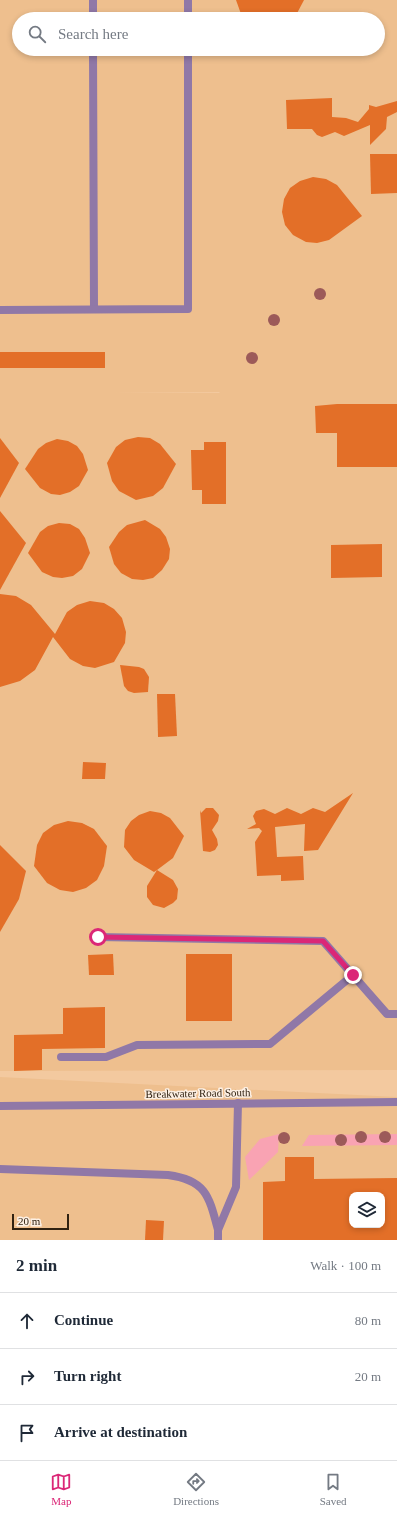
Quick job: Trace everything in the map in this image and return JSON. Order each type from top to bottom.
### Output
[{"type":"street","points":[[93,0],[93,12]]},
{"type":"street","points":[[188,0],[188,12]]},
{"type":"street","points":[[93,56],[94,309]]},
{"type":"street","points":[[0,310],[188,308],[188,56]]},
{"type":"street","points":[[98,937],[323,941],[387,1014],[397,1014]]},
{"type":"street","points":[[61,1057],[106,1057],[137,1045],[270,1044],[353,975]]},
{"type":"street","name":"Breakwater Road South","points":[[0,1106],[397,1102]]},
{"type":"street","points":[[218,1230],[236,1187],[238,1103]]},
{"type":"street","points":[[0,1169],[168,1174],[184,1177],[197,1184],[210,1199],[218,1230],[218,1240]]},
{"type":"shaded area","points":[[0,0],[397,0],[397,1070],[0,1071]],"holes":[[[113,392],[220,392],[219,393]]]},
{"type":"shaded area","points":[[0,1077],[397,1097],[397,1240],[0,1240]]},
{"type":"shaded area","points":[[279,1134],[278,1152],[249,1180],[245,1157],[260,1139]]},
{"type":"shaded area","points":[[397,1134],[397,1145],[302,1146],[309,1135]]},
{"type":"building","points":[[236,0],[304,0],[298,12],[240,12]]},
{"type":"building","points":[[332,98],[332,117],[346,118],[358,122],[369,109],[369,105],[376,107],[397,101],[397,112],[387,117],[386,129],[370,145],[370,125],[344,136],[335,132],[322,137],[317,135],[312,129],[287,129],[286,100]]},
{"type":"building","points":[[370,154],[397,154],[397,193],[371,194]]},
{"type":"building","points":[[313,177],[326,179],[337,185],[362,216],[329,240],[317,243],[306,242],[293,235],[285,225],[282,212],[284,199],[290,188],[300,181]]},
{"type":"building","points":[[0,352],[105,352],[105,368],[0,368]]},
{"type":"building","points":[[337,404],[397,404],[397,467],[337,467],[337,433],[316,433],[315,406]]},
{"type":"building","points":[[138,437],[150,438],[160,444],[176,464],[163,488],[153,496],[136,500],[119,491],[112,481],[107,463],[116,447],[125,440]]},
{"type":"building","points":[[0,438],[19,463],[0,498]]},
{"type":"building","points":[[57,439],[68,441],[77,446],[83,454],[88,470],[79,486],[70,492],[60,495],[51,494],[40,488],[25,469],[38,449],[46,443]]},
{"type":"building","points":[[204,442],[226,442],[226,504],[202,504],[202,490],[192,490],[191,450],[204,450]]},
{"type":"building","points":[[0,511],[26,543],[0,590]]},
{"type":"building","points":[[145,520],[160,529],[166,537],[170,549],[169,559],[162,570],[153,578],[143,580],[132,579],[121,573],[114,564],[109,547],[119,532],[127,525]]},
{"type":"building","points":[[59,523],[70,524],[79,529],[85,538],[90,553],[82,569],[73,576],[62,578],[53,577],[42,572],[28,553],[40,532],[48,526]]},
{"type":"building","points":[[382,544],[382,577],[331,578],[331,545]]},
{"type":"building","points":[[0,594],[16,596],[31,605],[55,634],[67,612],[77,605],[90,601],[104,603],[114,609],[122,618],[126,632],[125,643],[114,662],[95,668],[83,666],[70,659],[53,637],[35,670],[20,681],[0,687]]},
{"type":"building","points":[[120,665],[144,669],[149,677],[148,692],[134,693],[128,691],[124,686]]},
{"type":"building","points":[[157,694],[175,694],[177,736],[158,737]]},
{"type":"building","points":[[83,762],[106,763],[105,779],[82,779]]},
{"type":"building","points":[[353,793],[318,850],[304,851],[305,824],[275,827],[277,857],[303,856],[304,880],[281,881],[281,875],[257,876],[255,842],[262,831],[259,828],[247,829],[256,824],[253,816],[256,811],[264,809],[275,814],[287,808],[301,814],[313,808],[325,812]]},
{"type":"building","points":[[206,808],[213,808],[219,815],[218,821],[212,830],[217,839],[218,845],[215,850],[210,852],[203,851],[200,810],[201,813]]},
{"type":"building","points":[[150,811],[161,813],[170,818],[184,836],[173,858],[154,872],[134,860],[124,847],[125,830],[131,821],[139,815]]},
{"type":"building","points":[[68,821],[82,823],[94,829],[107,846],[104,866],[97,880],[86,888],[73,892],[60,890],[47,883],[34,866],[37,845],[43,833],[54,825]]},
{"type":"building","points":[[0,845],[26,871],[19,899],[0,932]]},
{"type":"building","points":[[157,870],[173,880],[178,889],[177,899],[164,908],[153,905],[147,897],[147,886]]},
{"type":"building","points":[[113,954],[114,975],[89,975],[88,955]]},
{"type":"building","points":[[186,954],[232,954],[232,1021],[186,1021]]},
{"type":"building","points":[[105,1007],[105,1048],[42,1049],[42,1070],[14,1071],[14,1035],[63,1034],[63,1008]]},
{"type":"building","points":[[285,1157],[314,1157],[314,1179],[397,1178],[397,1240],[263,1240],[263,1182],[285,1181]]},
{"type":"building","points":[[146,1220],[164,1221],[163,1240],[145,1240]]},
{"type":"route","points":[[98,937],[323,941],[353,975]]}]
